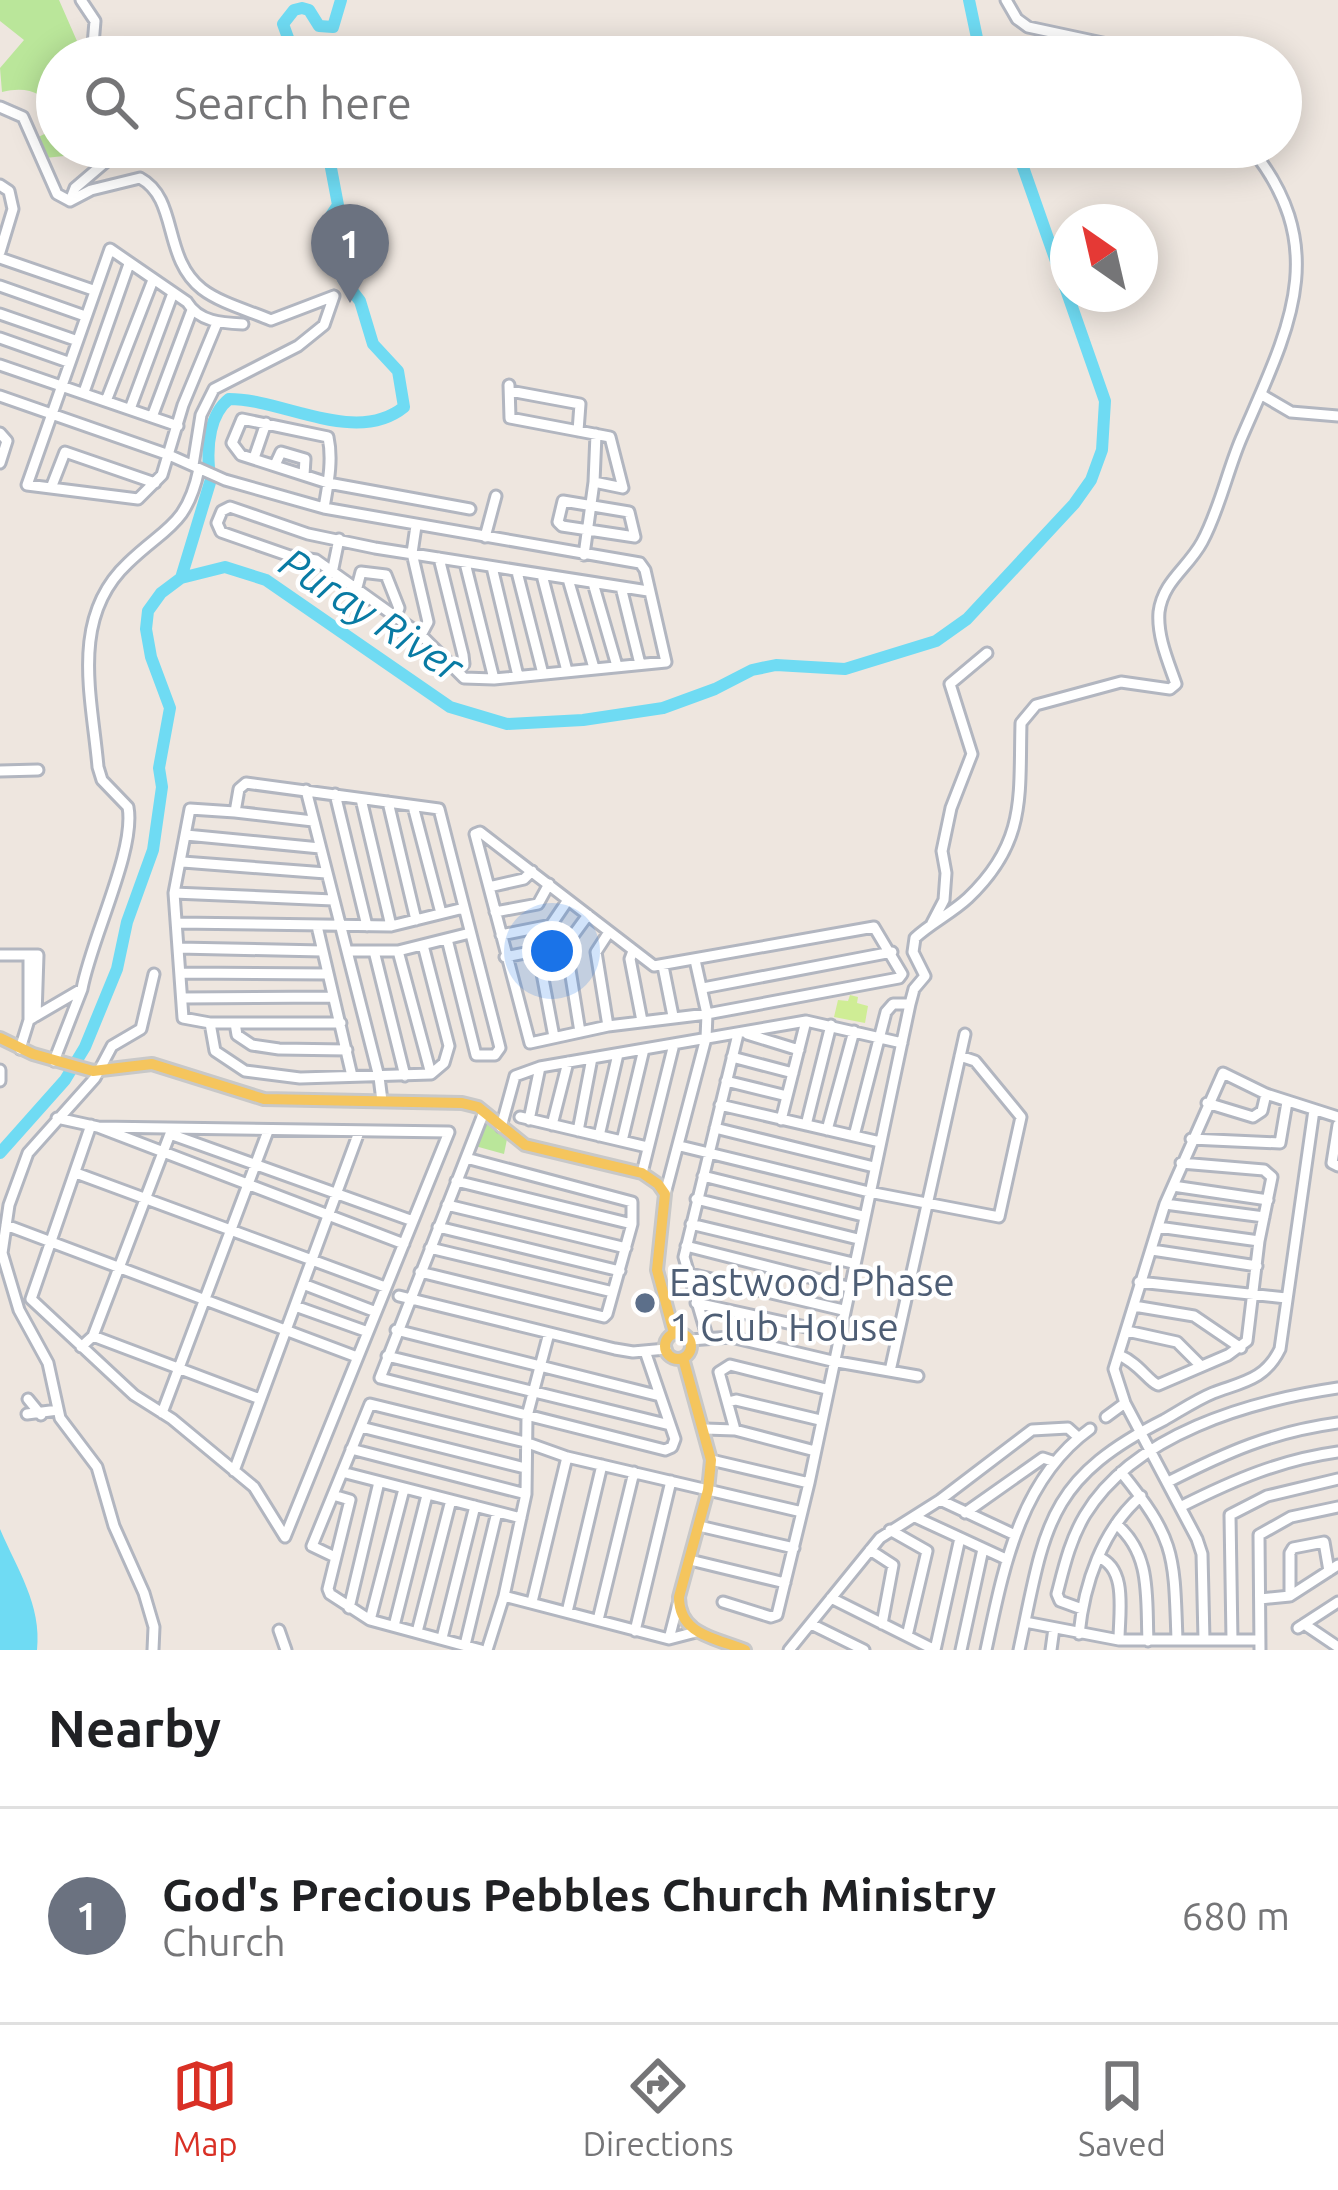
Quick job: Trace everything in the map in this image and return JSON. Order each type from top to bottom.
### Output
[{"type":"main road","points":[[0,1038],[56,1062],[96,1071],[152,1064],[246,1096],[471,1104],[531,1148],[642,1173],[664,1194],[657,1270],[674,1334]]},
{"type":"main road","points":[[674,1334],[690,1340],[691,1349],[683,1358],[674,1358],[666,1349],[674,1334]]},
{"type":"main road","points":[[683,1358],[711,1460],[708,1490],[678,1604],[696,1632],[745,1650]]},
{"type":"street","points":[[82,0],[95,21],[94,36]]},
{"type":"street","points":[[1006,0],[1021,23],[1061,36]]},
{"type":"street","points":[[0,107],[23,117],[36,151]]},
{"type":"street","points":[[44,168],[57,194],[70,201]]},
{"type":"street","points":[[70,201],[74,188],[98,168]]},
{"type":"street","points":[[723,1602],[774,1617],[809,1483],[910,1004],[925,976],[912,944],[985,880],[1010,841],[1018,817],[1021,723],[1036,705],[1107,684],[1170,688],[1176,684],[1159,626],[1162,596],[1199,547],[1289,317],[1298,255],[1296,233],[1284,196],[1265,168]]},
{"type":"street","points":[[56,1062],[121,863],[130,815],[125,799],[99,774],[86,676],[87,646],[104,595],[115,578],[177,523],[194,492],[197,429],[210,393],[298,346],[324,325],[334,296],[271,320],[207,293],[171,244],[168,219],[154,187],[140,178],[91,190],[70,201]]},
{"type":"street","points":[[0,184],[9,190],[14,209],[0,255],[93,290]]},
{"type":"street","points":[[217,323],[155,483],[134,500],[25,482],[110,249],[192,310],[217,323],[243,324]]},
{"type":"street","points":[[84,392],[130,264]]},
{"type":"street","points":[[106,400],[153,280]]},
{"type":"street","points":[[0,286],[85,316]]},
{"type":"street","points":[[130,409],[173,293]]},
{"type":"street","points":[[152,417],[192,310]]},
{"type":"street","points":[[0,314],[75,340]]},
{"type":"street","points":[[0,338],[68,362]]},
{"type":"street","points":[[0,364],[178,426]]},
{"type":"street","points":[[578,431],[580,404],[510,388],[510,418],[578,431],[596,434],[610,437],[623,488],[594,482]]},
{"type":"street","points":[[1262,395],[1291,412],[1338,416]]},
{"type":"street","points":[[0,396],[219,476],[324,508],[640,563],[648,591],[666,662],[464,678],[421,635],[316,560],[221,532],[217,523],[222,511],[230,507],[308,534],[375,548],[648,591]]},
{"type":"street","points":[[324,508],[328,483],[328,437],[242,418],[232,442],[236,452],[275,465],[284,451],[305,459],[304,475],[328,483],[470,509]]},
{"type":"street","points":[[254,458],[266,424]]},
{"type":"street","points":[[0,433],[7,441],[0,463]]},
{"type":"street","points":[[584,555],[596,434]]},
{"type":"street","points":[[51,488],[65,452],[155,483]]},
{"type":"street","points":[[485,537],[496,496]]},
{"type":"street","points":[[562,501],[629,512],[635,537],[587,530],[558,522],[562,501]]},
{"type":"street","points":[[416,526],[412,553],[428,622],[421,635]]},
{"type":"street","points":[[332,573],[339,539]]},
{"type":"street","points":[[372,571],[375,548]]},
{"type":"street","points":[[439,558],[463,655],[464,664],[457,671]]},
{"type":"street","points":[[465,562],[494,679]]},
{"type":"street","points":[[492,568],[518,676]]},
{"type":"street","points":[[356,591],[361,572],[389,578],[399,608],[395,618]]},
{"type":"street","points":[[518,572],[543,674]]},
{"type":"street","points":[[542,574],[567,671]]},
{"type":"street","points":[[568,578],[594,668]]},
{"type":"street","points":[[593,583],[617,666]]},
{"type":"street","points":[[621,587],[640,664]]},
{"type":"street","points":[[931,926],[944,900],[942,851],[954,796],[972,754],[950,684],[987,653]]},
{"type":"street","points":[[0,771],[38,770]]},
{"type":"street","points":[[235,812],[239,789],[246,783],[439,809],[500,1048],[489,1057],[476,1054],[447,938]]},
{"type":"street","points":[[306,790],[382,1101]]},
{"type":"street","points":[[335,794],[367,926]]},
{"type":"street","points":[[361,799],[391,926]]},
{"type":"street","points":[[388,802],[416,920]]},
{"type":"street","points":[[413,806],[441,914]]},
{"type":"street","points":[[314,821],[190,809],[174,893],[183,1018],[210,1023],[340,1023]]},
{"type":"street","points":[[478,832],[549,884],[654,966],[874,927],[902,970],[899,978],[530,1043],[475,835],[478,832]]},
{"type":"street","points":[[186,835],[320,848]]},
{"type":"street","points":[[183,862],[326,873]]},
{"type":"street","points":[[489,886],[524,879],[532,871]]},
{"type":"street","points":[[495,912],[538,904],[549,884]]},
{"type":"street","points":[[174,893],[333,900]]},
{"type":"street","points":[[501,935],[551,925],[568,900]]},
{"type":"street","points":[[177,923],[391,926],[464,908]]},
{"type":"street","points":[[505,957],[566,945],[588,915]]},
{"type":"street","points":[[317,926],[352,1076]]},
{"type":"street","points":[[608,1026],[596,952],[609,932]]},
{"type":"street","points":[[348,952],[398,951],[470,933]]},
{"type":"street","points":[[210,1023],[215,1051],[245,1070],[300,1078],[430,1074],[444,1063],[448,1046],[423,945]]},
{"type":"street","points":[[566,945],[580,1032]]},
{"type":"street","points":[[178,948],[322,951]]},
{"type":"street","points":[[374,951],[405,1076]]},
{"type":"street","points":[[398,951],[430,1074]]},
{"type":"street","points":[[633,951],[630,959],[642,1021]]},
{"type":"street","points":[[538,952],[554,1037]]},
{"type":"street","points":[[703,988],[892,952]]},
{"type":"street","points":[[0,955],[28,955],[33,1018],[20,1049]]},
{"type":"street","points":[[664,1194],[706,1038],[703,988],[695,960]]},
{"type":"street","points":[[663,966],[673,1016]]},
{"type":"street","points":[[180,973],[328,974]]},
{"type":"street","points":[[153,1650],[154,1627],[144,1593],[114,1526],[98,1467],[58,1410],[48,1363],[11,1289],[2,1253],[9,1207],[28,1153],[112,1046],[141,1029],[154,974]]},
{"type":"street","points":[[33,1018],[82,989]]},
{"type":"street","points":[[182,998],[333,997]]},
{"type":"street","points":[[854,1136],[888,1007],[910,1004]]},
{"type":"street","points":[[501,1127],[517,1075],[541,1067],[806,1021],[902,1043]]},
{"type":"street","points":[[782,1120],[806,1021]]},
{"type":"street","points":[[235,1023],[237,1036],[251,1045],[347,1050]]},
{"type":"street","points":[[806,1125],[831,1025]]},
{"type":"street","points":[[827,1130],[854,1031]]},
{"type":"street","points":[[740,1033],[799,1050]]},
{"type":"street","points":[[706,1336],[686,1273],[686,1246],[740,1033]]},
{"type":"street","points":[[890,1371],[964,1034]]},
{"type":"street","points":[[642,1173],[674,1044]]},
{"type":"street","points":[[622,1141],[644,1049]]},
{"type":"street","points":[[599,1136],[618,1054]]},
{"type":"street","points":[[680,1146],[995,1218],[1001,1216],[1023,1111],[976,1061],[960,1056]]},
{"type":"street","points":[[578,1131],[592,1058]]},
{"type":"street","points":[[732,1058],[793,1073]]},
{"type":"street","points":[[552,1125],[568,1062]]},
{"type":"street","points":[[541,1067],[525,1118],[647,1147]]},
{"type":"street","points":[[0,1070],[0,1081]]},
{"type":"street","points":[[1204,1640],[1202,1554],[1182,1506],[1125,1403],[1114,1369],[1181,1163],[1223,1073],[1338,1121],[1333,1162],[1338,1166]]},
{"type":"street","points":[[726,1081],[787,1096]]},
{"type":"street","points":[[1208,1103],[1253,1117],[1262,1111],[1266,1094]]},
{"type":"street","points":[[1191,1139],[1280,1143],[1287,1102]]},
{"type":"street","points":[[720,1105],[880,1142]]},
{"type":"street","points":[[1019,1650],[1038,1558],[1058,1507],[1089,1466],[1140,1430],[1208,1395],[1262,1375],[1280,1349],[1314,1110]]},
{"type":"street","points":[[484,1112],[420,1272],[404,1298],[381,1379],[665,1450],[675,1439],[646,1351]]},
{"type":"street","points":[[57,1118],[171,1132],[449,1132],[285,1538],[254,1487],[134,1395],[31,1299],[94,1126]]},
{"type":"street","points":[[94,1126],[404,1244]]},
{"type":"street","points":[[715,1128],[874,1167]]},
{"type":"street","points":[[162,1413],[268,1131]]},
{"type":"street","points":[[81,1347],[93,1336],[171,1132]]},
{"type":"street","points":[[171,1132],[413,1221]]},
{"type":"street","points":[[234,1471],[358,1132]]},
{"type":"street","points":[[420,1272],[604,1317],[632,1224],[634,1206],[628,1199],[466,1158]]},
{"type":"street","points":[[1119,1355],[1136,1362],[1158,1385],[1241,1348],[1251,1330],[1259,1241],[1273,1177],[1264,1170],[1181,1163]]},
{"type":"street","points":[[76,1173],[385,1287]]},
{"type":"street","points":[[703,1176],[863,1216]]},
{"type":"street","points":[[456,1181],[632,1224]]},
{"type":"street","points":[[1173,1186],[1268,1200]]},
{"type":"street","points":[[696,1199],[858,1239]]},
{"type":"street","points":[[1166,1204],[1264,1217]]},
{"type":"street","points":[[447,1205],[626,1248]]},
{"type":"street","points":[[9,1207],[23,1211]]},
{"type":"street","points":[[691,1224],[853,1263]]},
{"type":"street","points":[[6,1226],[357,1357]]},
{"type":"street","points":[[438,1227],[620,1271]]},
{"type":"street","points":[[1158,1227],[1259,1241]]},
{"type":"street","points":[[686,1246],[848,1287]]},
{"type":"street","points":[[430,1248],[613,1292]]},
{"type":"street","points":[[1152,1250],[1257,1265]]},
{"type":"street","points":[[686,1273],[843,1310]]},
{"type":"street","points":[[1139,1282],[1286,1298]]},
{"type":"street","points":[[303,1283],[376,1312]]},
{"type":"street","points":[[519,1326],[526,1297]]},
{"type":"street","points":[[404,1298],[615,1349],[666,1349]]},
{"type":"street","points":[[696,1303],[838,1334]]},
{"type":"street","points":[[295,1306],[368,1332]]},
{"type":"street","points":[[1134,1306],[1194,1316],[1241,1348]]},
{"type":"street","points":[[396,1330],[660,1396]]},
{"type":"street","points":[[1127,1331],[1178,1342],[1200,1365]]},
{"type":"street","points":[[333,1495],[350,1500],[328,1592],[370,1620],[484,1650],[504,1597],[521,1518],[527,1416],[549,1333]]},
{"type":"street","points":[[93,1336],[260,1400]]},
{"type":"street","points":[[690,1340],[730,1337],[918,1376]]},
{"type":"street","points":[[387,1356],[670,1425]]},
{"type":"street","points":[[734,1430],[719,1372],[730,1365],[826,1389]]},
{"type":"street","points":[[1082,1609],[1060,1601],[1057,1594],[1070,1544],[1088,1509],[1121,1472],[1150,1451],[1241,1406],[1338,1388]]},
{"type":"street","points":[[28,1399],[41,1415]]},
{"type":"street","points":[[728,1402],[820,1420]]},
{"type":"street","points":[[1106,1417],[1125,1403]]},
{"type":"street","points":[[335,1557],[312,1547],[372,1404],[567,1457],[802,1512]]},
{"type":"street","points":[[27,1414],[58,1410]]},
{"type":"street","points":[[1168,1482],[1234,1448],[1338,1423]]},
{"type":"street","points":[[361,1427],[525,1468]]},
{"type":"street","points":[[792,1647],[890,1530],[940,1500],[1032,1430],[1068,1428],[1078,1437]]},
{"type":"street","points":[[705,1429],[734,1430],[814,1451]]},
{"type":"street","points":[[986,1650],[1015,1535],[1055,1462],[1090,1429]]},
{"type":"street","points":[[351,1449],[526,1493]]},
{"type":"street","points":[[1182,1506],[1253,1471],[1293,1458],[1338,1452]]},
{"type":"street","points":[[532,1602],[567,1457]]},
{"type":"street","points":[[965,1513],[1043,1458],[1055,1462]]},
{"type":"street","points":[[711,1460],[809,1483]]},
{"type":"street","points":[[567,1612],[602,1465]]},
{"type":"street","points":[[342,1472],[521,1518]]},
{"type":"street","points":[[598,1620],[634,1472]]},
{"type":"street","points":[[1121,1472],[1154,1514],[1170,1549],[1177,1640]]},
{"type":"street","points":[[1232,1640],[1230,1515],[1267,1496],[1338,1479]]},
{"type":"street","points":[[635,1630],[671,1481]]},
{"type":"street","points":[[349,1608],[379,1482]]},
{"type":"street","points":[[370,1620],[404,1489]]},
{"type":"street","points":[[394,1626],[427,1495]]},
{"type":"street","points":[[1079,1634],[1098,1557],[1116,1524],[1141,1496]]},
{"type":"street","points":[[417,1632],[451,1500]]},
{"type":"street","points":[[940,1500],[1015,1535]]},
{"type":"street","points":[[442,1638],[475,1506]]},
{"type":"street","points":[[1025,1622],[1119,1640],[1232,1640],[1260,1645],[1259,1535],[1291,1516],[1338,1507]]},
{"type":"street","points":[[465,1645],[497,1512]]},
{"type":"street","points":[[915,1517],[1006,1559]]},
{"type":"street","points":[[1116,1524],[1144,1561],[1148,1641]]},
{"type":"street","points":[[699,1526],[794,1548]]},
{"type":"street","points":[[890,1530],[927,1551],[907,1636]]},
{"type":"street","points":[[831,1598],[935,1650],[960,1538]]},
{"type":"street","points":[[1260,1599],[1290,1596],[1334,1568],[1324,1542],[1293,1548],[1290,1596]]},
{"type":"street","points":[[961,1650],[983,1549]]},
{"type":"street","points":[[870,1550],[893,1565],[882,1624]]},
{"type":"street","points":[[1098,1557],[1108,1561],[1117,1574],[1119,1640]]},
{"type":"street","points":[[689,1560],[785,1583]]},
{"type":"street","points":[[504,1597],[669,1639],[696,1632]]},
{"type":"street","points":[[1338,1601],[1301,1626],[1338,1647]]},
{"type":"street","points":[[669,1639],[678,1604]]},
{"type":"street","points":[[812,1624],[864,1650]]},
{"type":"street","points":[[1051,1650],[1054,1628]]},
{"type":"street","points":[[280,1630],[286,1650]]},
{"type":"street","points":[[1327,1640],[1338,1631]]},
{"type":"street","points":[[792,1647],[808,1650]]},
{"type":"green space","points":[[0,0],[59,0],[75,36],[36,36],[36,94],[2,92],[0,68],[24,40],[0,21]]},
{"type":"green space","points":[[850,995],[868,1006],[865,1023],[834,1017],[838,1000],[848,1001]]},
{"type":"green space","points":[[484,1121],[507,1139],[504,1154],[475,1146]]},
{"type":"water","points":[[0,1529],[32,1602],[37,1650],[0,1650]]},
{"type":"waterway","points":[[287,36],[283,24],[294,10],[302,8],[309,10],[319,26],[333,27],[341,0]]},
{"type":"waterway","name":"Puray River","points":[[969,0],[977,36]]},
{"type":"waterway","points":[[209,468],[211,430],[229,399],[342,422],[385,418],[404,407],[398,371],[373,344],[360,301],[343,279],[344,245],[324,226],[338,205],[331,168]]},
{"type":"waterway","name":"Puray River","points":[[0,1153],[65,1080],[85,1047],[117,969],[127,922],[153,850],[162,787],[159,768],[170,708],[146,629],[148,611],[161,593],[181,578],[225,567],[266,580],[450,707],[507,724],[583,720],[663,708],[752,670],[776,665],[845,669],[936,641],[967,619],[1074,504],[1091,480],[1102,450],[1105,401],[1023,168]]},
{"type":"waterway","points":[[181,578],[212,476]]},
{"type":"place","name":"God's Precious Pebbles Church Ministry","points":[[350,303]]},
{"type":"place","name":"Eastwood Phase 1 Club House","points":[[645,1303]]}]
